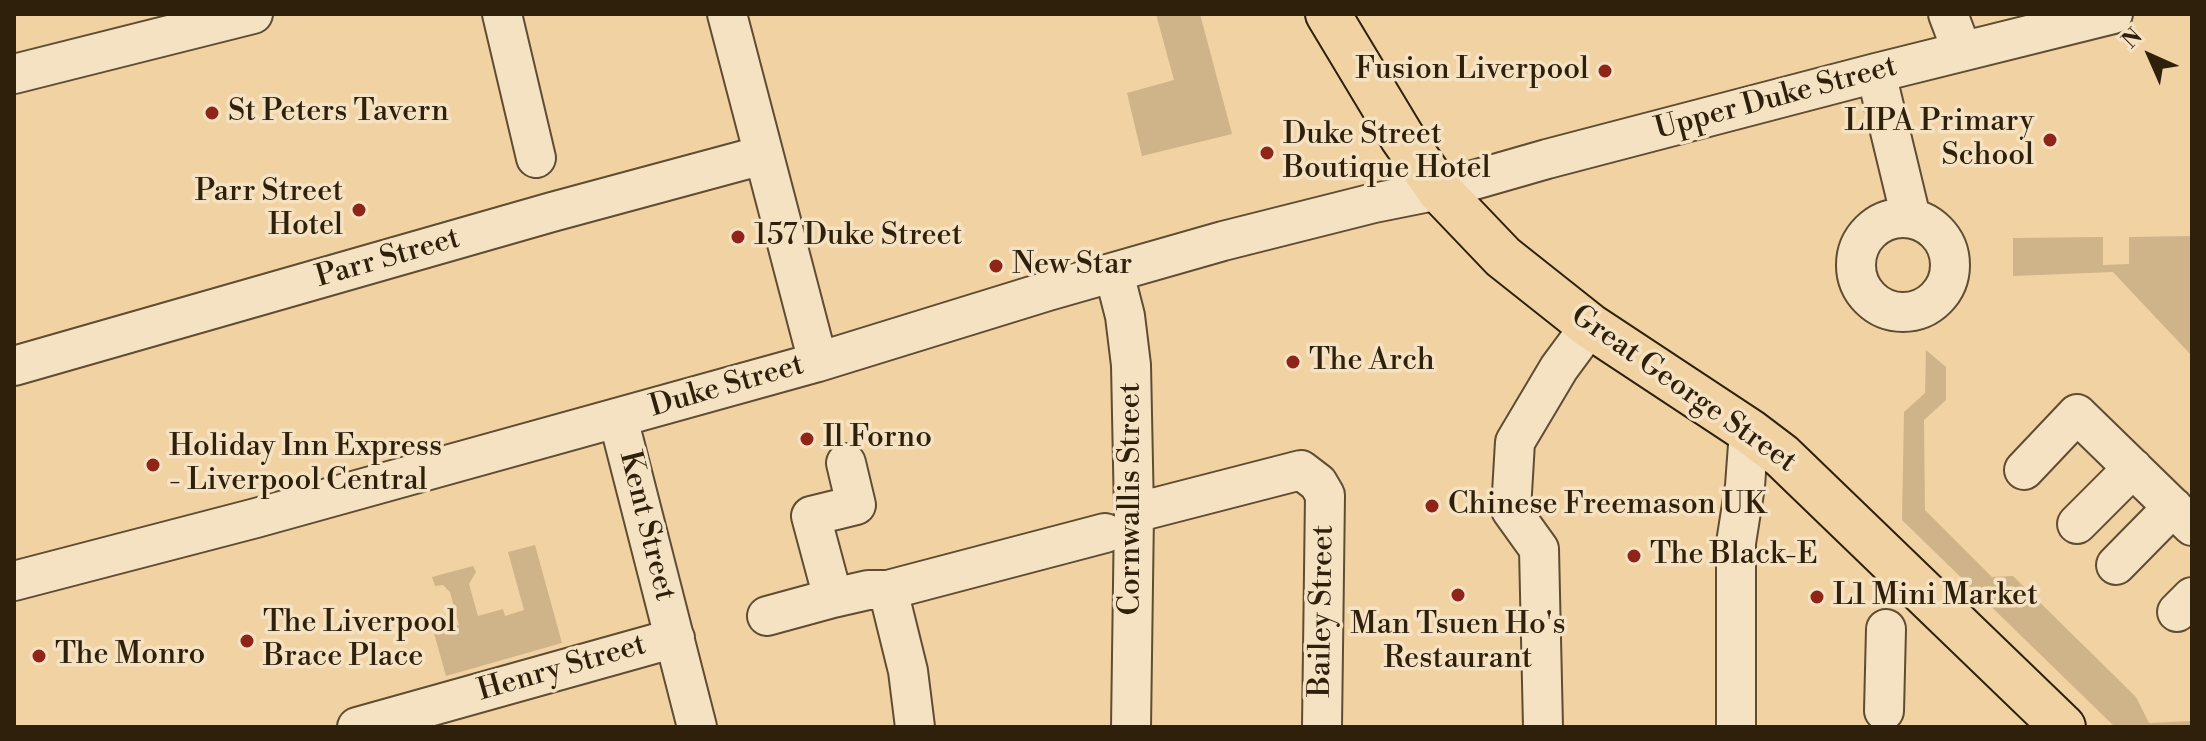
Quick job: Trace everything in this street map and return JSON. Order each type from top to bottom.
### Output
[{"type":"main road","name":"Great George Street","points":[[1328,14],[1402,137],[1439,190],[1503,257],[1590,326],[1749,431],[1806,478],[2063,727]]},
{"type":"street","points":[[14,74],[253,14]]},
{"type":"street","points":[[502,14],[536,158]]},
{"type":"street","points":[[727,14],[818,362]]},
{"type":"street","points":[[1948,14],[1962,51]]},
{"type":"street","name":"Upper Duke Street","points":[[1439,190],[1876,73],[2113,14]]},
{"type":"street","points":[[1876,73],[1911,218]]},
{"type":"street","name":"Parr Street","points":[[14,366],[763,155]]},
{"type":"street","name":"Duke Street","points":[[14,581],[256,518],[818,362],[1253,234],[1439,190]]},
{"type":"street","name":"Cornwallis Street","points":[[1114,273],[1125,316],[1131,365],[1120,523],[1131,727]]},
{"type":"street","points":[[1543,727],[1539,549],[1511,510],[1515,442],[1559,368],[1590,326]]},
{"type":"street","points":[[2024,470],[2077,414],[2182,517],[2116,565]]},
{"type":"street","name":"Kent Street","points":[[618,418],[697,727]]},
{"type":"street","points":[[1736,727],[1736,543],[1749,431]]},
{"type":"street","points":[[833,598],[811,516],[856,505],[846,463]]},
{"type":"street","points":[[2077,524],[2133,468]]},
{"type":"street","name":"Bailey Street","points":[[1120,523],[1301,470],[1318,483],[1325,495],[1322,727]]},
{"type":"street","points":[[767,616],[868,590],[888,590],[1120,523]]},
{"type":"street","points":[[888,590],[908,671],[915,727]]},
{"type":"street","points":[[1884,711],[1886,629]]},
{"type":"street","name":"Henry Street","points":[[357,727],[675,638]]},
{"type":"shaded area","points":[[1156,14],[1200,14],[1232,134],[1142,156],[1127,93],[1174,80]]},
{"type":"shaded area","points":[[2192,236],[2192,356],[2113,272],[2013,276],[2013,238],[2103,237],[2103,265],[2129,264],[2129,237]]},
{"type":"shaded area","points":[[1926,350],[1946,367],[1946,400],[1924,420],[1925,510],[1992,577],[2013,576],[2136,697],[2149,723],[2192,721],[2192,727],[2115,727],[1902,520],[1904,412],[1925,393]]},
{"type":"shaded area","points":[[535,545],[562,643],[446,676],[434,633],[459,625],[450,592],[443,585],[435,586],[432,577],[473,566],[476,572],[469,584],[478,616],[503,609],[505,616],[524,610],[508,552]]},
{"type":"place","name":"Fusion Liverpool","points":[[1605,71]]},
{"type":"place","name":"St Peters Tavern","points":[[212,113]]},
{"type":"place","name":"LIPA Primary School","points":[[2050,140]]},
{"type":"place","name":"Duke Street Boutique Hotel","points":[[1267,153]]},
{"type":"place","name":"Parr Street Hotel","points":[[359,210]]},
{"type":"place","name":"157 Duke Street","points":[[738,237]]},
{"type":"place","name":"New Star","points":[[996,266]]},
{"type":"place","name":"The Arch","points":[[1293,362]]},
{"type":"place","name":"Il Forno","points":[[807,439]]},
{"type":"place","name":"Holiday Inn Express - Liverpool Central","points":[[153,465]]},
{"type":"place","name":"Chinese Freemason UK","points":[[1432,506]]},
{"type":"place","name":"The Black-E","points":[[1634,556]]},
{"type":"place","name":"Man Tsuen Ho's Restaurant","points":[[1458,595]]},
{"type":"place","name":"L1 Mini Market","points":[[1817,597]]},
{"type":"place","name":"The Liverpool Brace Place","points":[[247,641]]},
{"type":"place","name":"The Monro","points":[[39,656]]}]
